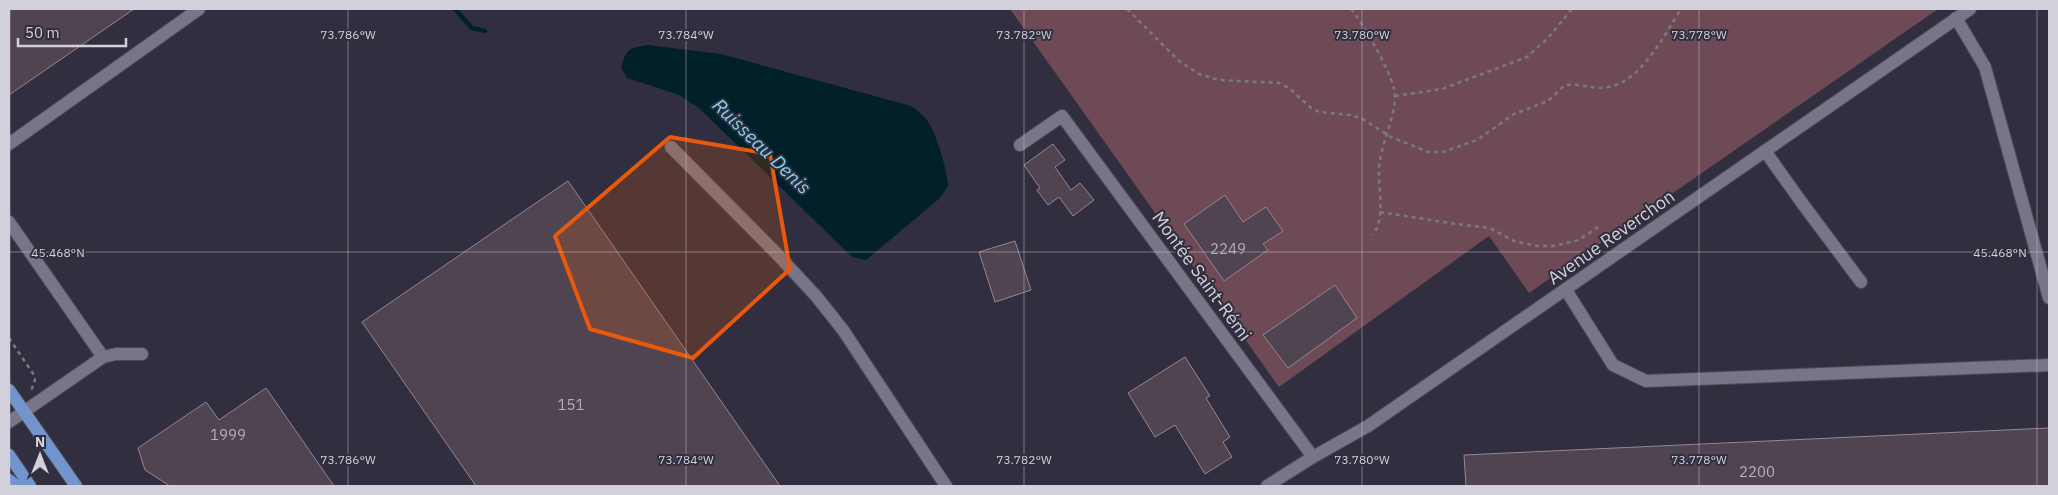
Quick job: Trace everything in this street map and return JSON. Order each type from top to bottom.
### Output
[{"type":"main road","points":[[9,390],[76,486]]},
{"type":"main road","points":[[9,455],[30,486]]},
{"type":"main road","points":[[9,480],[16,486]]},
{"type":"street","points":[[9,144],[199,9]]},
{"type":"street","name":"Avenue Reverchon","points":[[1267,486],[1368,426],[1970,9]]},
{"type":"street","points":[[1956,18],[1985,67],[2049,298]]},
{"type":"street","name":"Montée Saint-Rémi","points":[[1020,144],[1062,116],[1313,457]]},
{"type":"street","points":[[671,147],[816,296],[843,330],[946,486]]},
{"type":"street","points":[[1765,150],[1861,282]]},
{"type":"street","points":[[9,222],[103,358]]},
{"type":"street","points":[[1566,290],[1613,365],[1646,382],[2049,365]]},
{"type":"street","points":[[9,422],[103,358],[116,354],[142,354]]},
{"type":"path","points":[[1128,9],[1179,61],[1199,74],[1219,80],[1279,83],[1289,88],[1311,108],[1319,112],[1361,118],[1387,134],[1428,152],[1443,152],[1477,140],[1514,114],[1548,101],[1565,85],[1594,88],[1618,85],[1627,80],[1639,69],[1681,9]]},
{"type":"path","points":[[1351,9],[1364,27],[1386,71],[1395,96],[1379,170],[1379,223],[1373,235]]},
{"type":"path","points":[[1395,96],[1442,89],[1527,57],[1548,38],[1572,9]]},
{"type":"path","points":[[1380,212],[1490,228],[1514,241],[1537,246],[1554,246],[1580,240],[1601,225]]},
{"type":"path","points":[[9,338],[35,380]]},
{"type":"highlighted area","points":[[670,137],[770,154],[790,269],[693,358],[590,329],[555,236]]},
{"type":"shaded area","points":[[1010,9],[1938,9],[1529,293],[1489,236],[1279,387]]},
{"type":"water","points":[[648,45],[721,54],[911,106],[924,117],[933,131],[944,163],[948,186],[940,198],[866,260],[852,257],[699,108],[679,95],[627,78],[621,67],[627,52],[633,48]]},
{"type":"building","points":[[9,9],[134,9],[9,95]]},
{"type":"building","points":[[1053,144],[1065,160],[1055,167],[1071,190],[1080,183],[1094,200],[1073,216],[1059,197],[1048,205],[1037,190],[1040,188],[1024,165]]},
{"type":"building","points":[[568,181],[780,486],[476,486],[362,322]]},
{"type":"building","points":[[1225,195],[1243,222],[1266,207],[1283,231],[1263,244],[1268,250],[1224,281],[1184,224]]},
{"type":"building","points":[[1015,241],[1031,290],[995,302],[979,252]]},
{"type":"building","points":[[1335,285],[1357,318],[1288,368],[1263,335]]},
{"type":"building","points":[[1185,357],[1210,396],[1206,398],[1230,437],[1223,442],[1232,457],[1205,474],[1175,425],[1155,437],[1128,393]]},
{"type":"building","points":[[266,388],[334,486],[170,486],[145,470],[138,448],[206,402],[219,420]]},
{"type":"building","points":[[2049,428],[2049,486],[1466,486],[1464,455]]},
{"type":"waterway","name":"Ruisseau Denis","points":[[455,9],[472,28],[485,31]]}]
